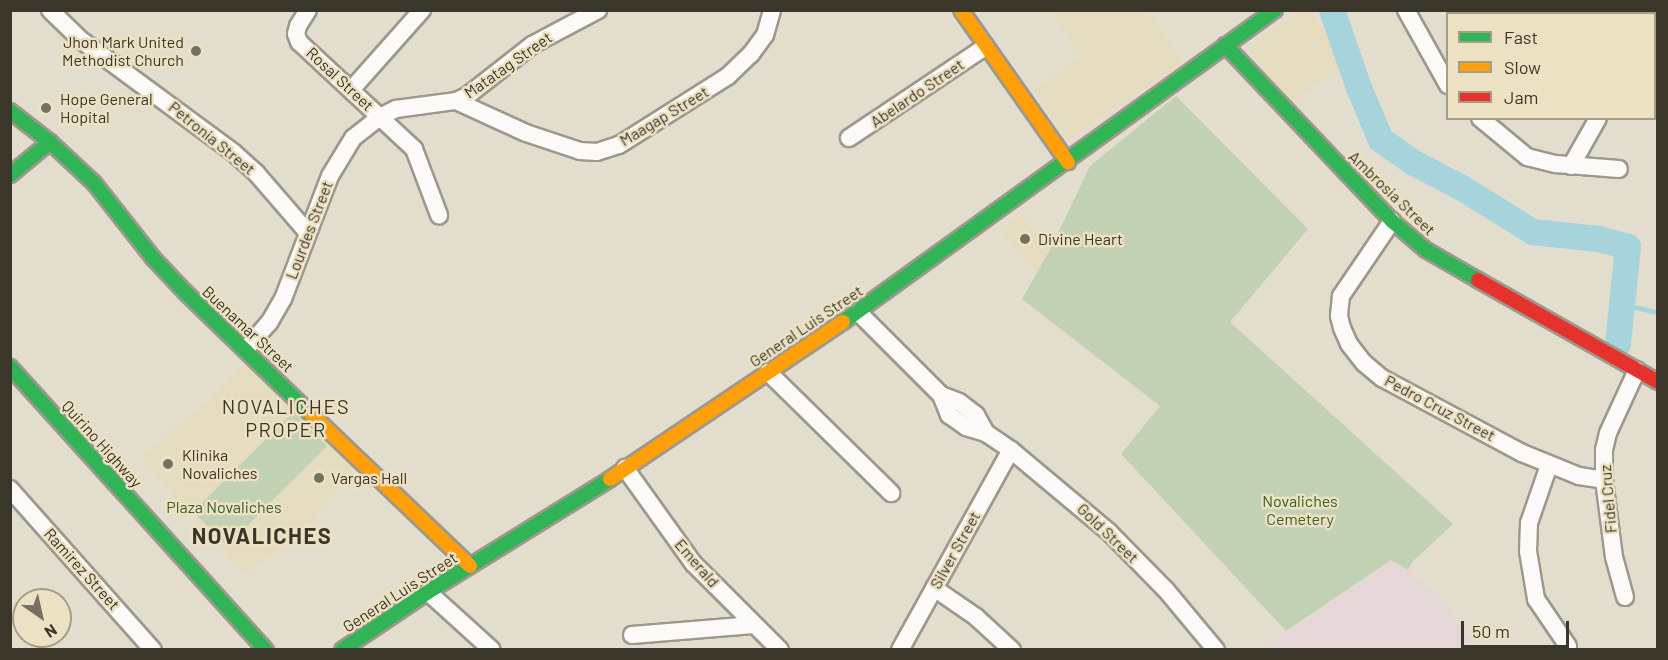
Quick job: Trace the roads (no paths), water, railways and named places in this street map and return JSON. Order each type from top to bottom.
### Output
[{"type":"main road","points":[[961,10],[1068,162]]},
{"type":"main road","name":"General Luis Street","points":[[342,650],[428,592],[625,468],[858,312],[1275,10]]},
{"type":"main road","name":"Ambrosia Street","points":[[1226,45],[1392,221],[1426,250],[1658,382]]},
{"type":"main road","name":"Buenamar Street","points":[[10,111],[50,142],[94,183],[153,258],[470,566]]},
{"type":"main road","points":[[10,175],[50,142]]},
{"type":"main road","name":"Quirino Highway","points":[[10,367],[266,650]]},
{"type":"street","name":"Petronia Street","points":[[50,10],[81,40],[234,153],[256,174],[307,232]]},
{"type":"street","name":"Rosal Street","points":[[309,10],[298,26],[296,34],[299,42],[410,144],[418,156],[438,215]]},
{"type":"street","points":[[351,90],[422,10]]},
{"type":"street","name":"Matatag Street","points":[[380,117],[396,109],[456,101],[467,96],[532,45],[598,10]]},
{"type":"street","name":"Maagap Street","points":[[456,101],[526,134],[580,151],[597,152],[619,145],[728,76],[751,54],[765,35],[772,10]]},
{"type":"street","points":[[1406,10],[1446,81]]},
{"type":"street","name":"Abelardo Street","points":[[849,138],[985,47]]},
{"type":"street","name":"Lourdes Street","points":[[246,348],[269,323],[283,299],[307,232],[330,176],[342,154],[353,138],[380,117]]},
{"type":"street","points":[[1482,120],[1527,157],[1572,166],[1619,169]]},
{"type":"street","points":[[1572,166],[1597,120]]},
{"type":"street","name":"Pedro Cruz Street","points":[[1392,221],[1341,296],[1339,316],[1349,344],[1364,363],[1382,378],[1549,465],[1579,476],[1604,480]]},
{"type":"street","name":"Gold Street","points":[[858,312],[940,395],[950,415],[966,427],[986,433],[1011,450],[1109,532],[1166,590],[1215,650]]},
{"type":"street","name":"Fidel Cruz","points":[[1625,597],[1614,557],[1604,480],[1604,450],[1608,433],[1637,370]]},
{"type":"street","points":[[768,372],[891,493]]},
{"type":"street","name":"Silver Street","points":[[900,650],[1011,450]]},
{"type":"street","points":[[1549,465],[1529,523],[1528,551],[1536,599],[1568,646]]},
{"type":"street","name":"Emerald","points":[[625,468],[693,563],[780,650]]},
{"type":"street","name":"Ramirez Street","points":[[10,489],[153,650]]},
{"type":"street","points":[[934,588],[976,617],[1012,650]]},
{"type":"street","points":[[428,592],[492,650]]},
{"type":"street","points":[[632,635],[754,625]]},
{"type":"waterway","points":[[1332,10],[1359,88],[1381,140],[1414,163],[1462,188],[1533,232],[1599,239],[1628,247],[1618,344]]},
{"type":"waterway","points":[[1622,304],[1658,312]]},
{"type":"place","name":"Jhon Mark United Methodist Church","points":[[196,51]]},
{"type":"place","name":"Hope General Hopital","points":[[46,108]]},
{"type":"place","name":"Divine Heart","points":[[1025,239]]},
{"type":"place","name":"Klinika Novaliches","points":[[168,464]]},
{"type":"place","name":"Vargas Hall","points":[[319,478]]},
{"type":"district","name":"NOVALICHES PROPER","points":[[286,418]]},
{"type":"district","name":"NOVALICHES","points":[[262,536]]},
{"type":"park label","name":"Plaza Novaliches","points":[[224,507]]},
{"type":"park label","name":"Novaliches Cemetery","points":[[1300,510]]}]
